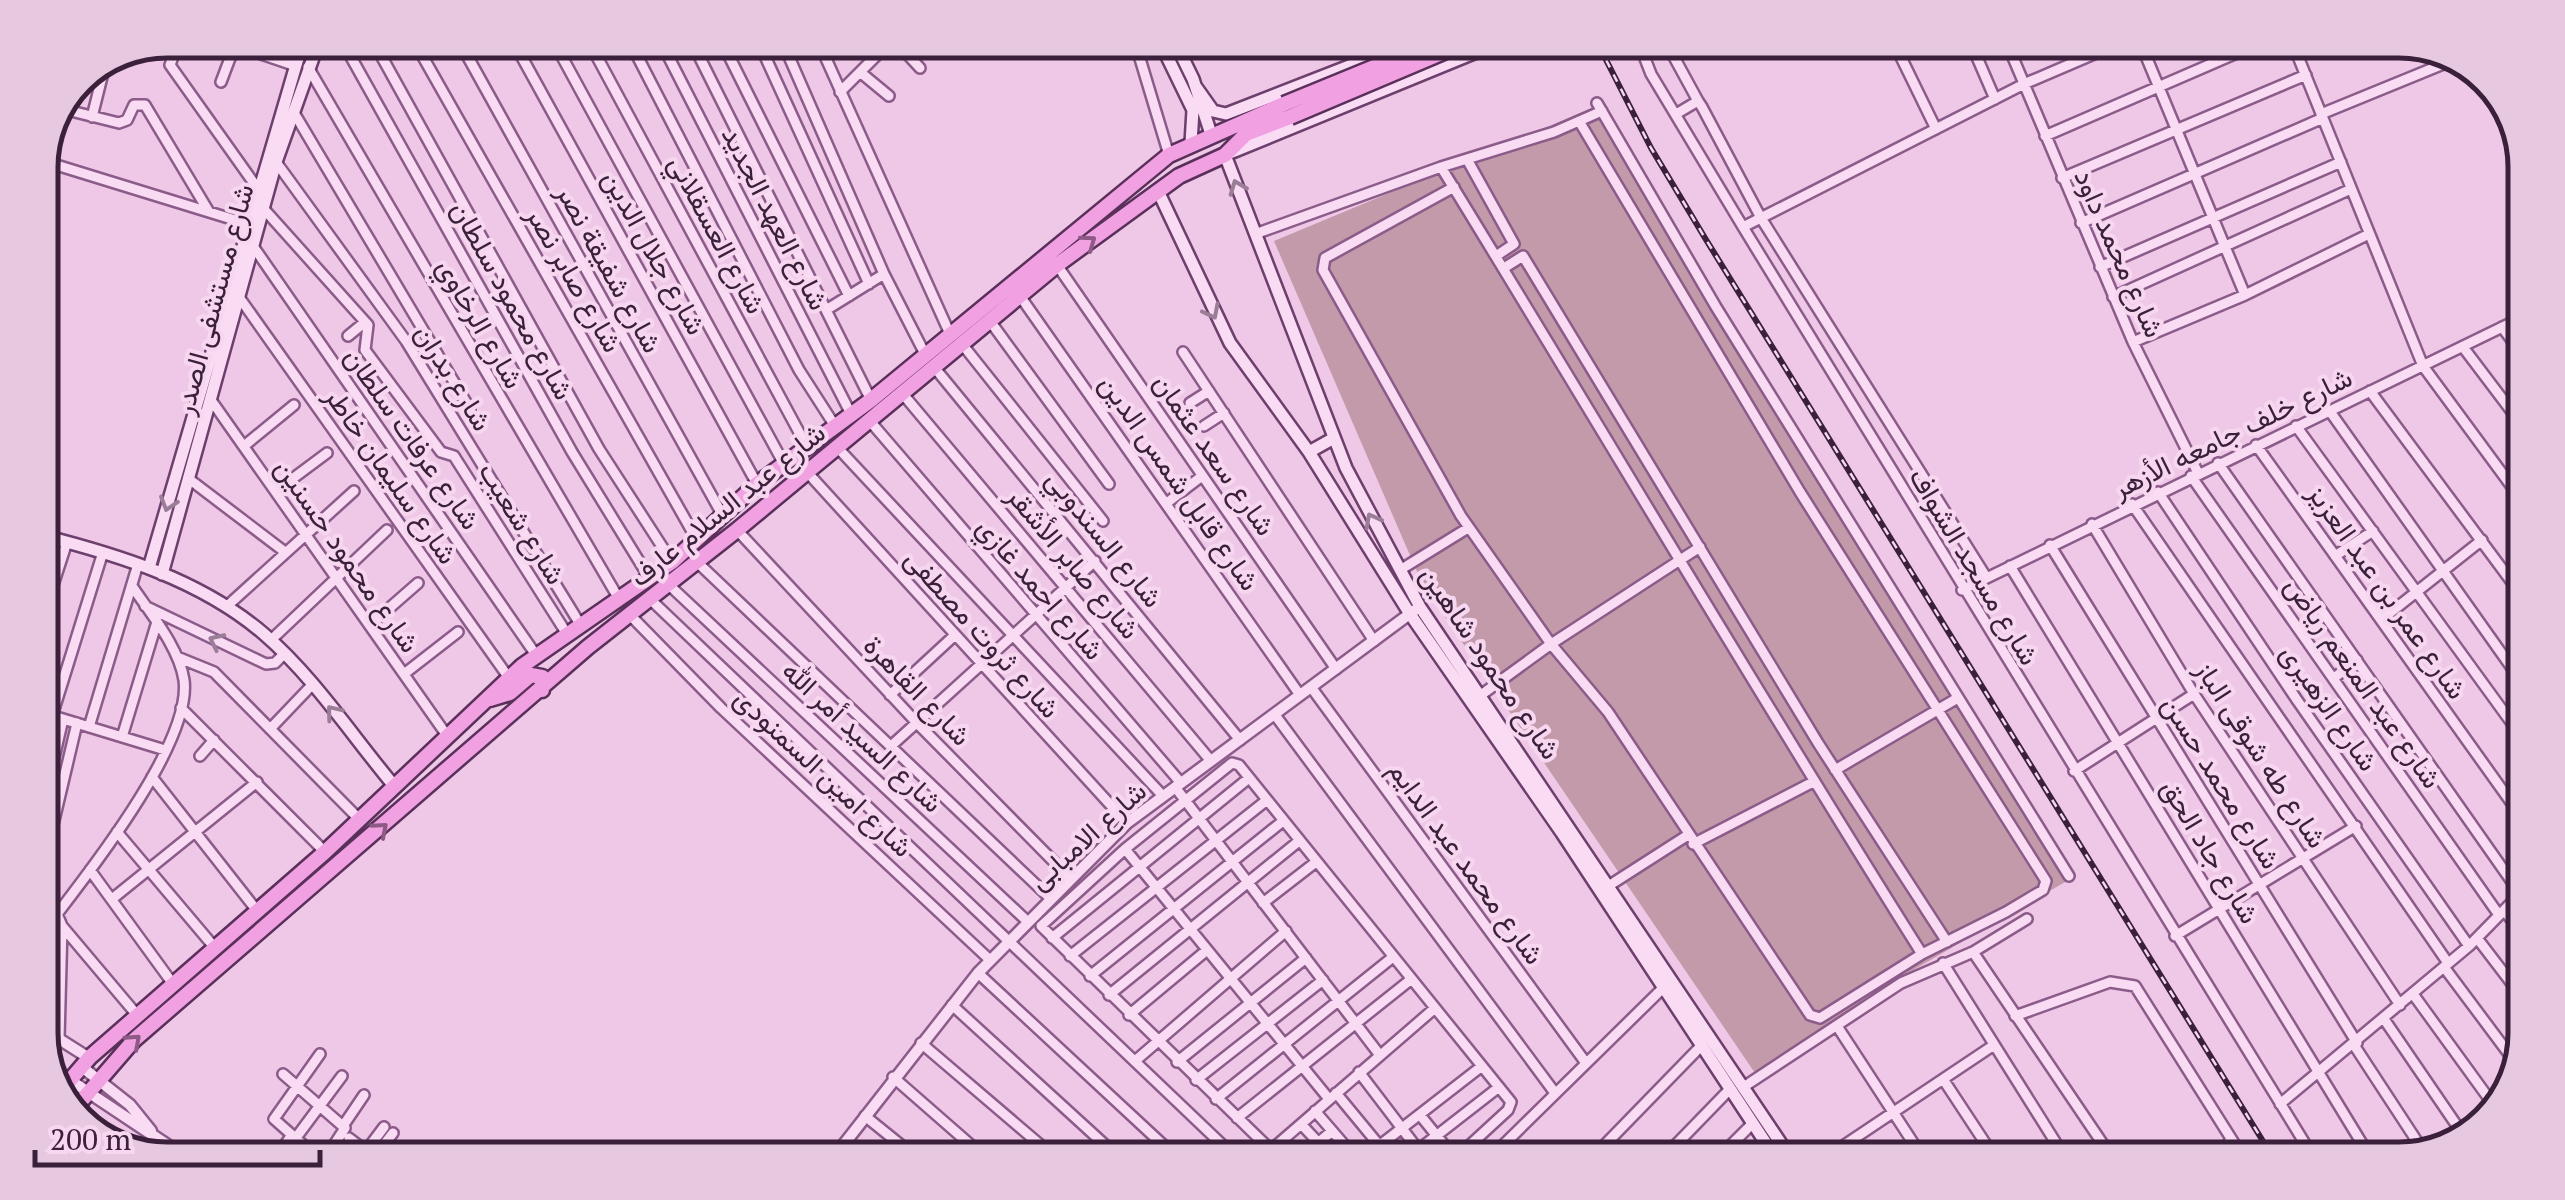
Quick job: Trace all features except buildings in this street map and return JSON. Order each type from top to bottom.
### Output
[{"type":"main road","name":"شارع مستشفى الصدر","points":[[162,574],[292,110],[302,58]]},
{"type":"main road","name":"شارع مستشفى الصدر","points":[[144,566],[258,188],[307,58]]},
{"type":"main road","points":[[1168,58],[1193,110],[1191,143]]},
{"type":"main road","points":[[1183,58],[1211,134]]},
{"type":"main road","points":[[1196,87],[1213,111],[1226,114],[1370,58]]},
{"type":"main road","points":[[1225,155],[1246,134],[1287,111],[1401,58]]},
{"type":"main road","points":[[1287,111],[1426,58]]},
{"type":"main road","points":[[1434,58],[1439,67]]},
{"type":"main road","name":"شارع عبد السلام عارف","points":[[956,339],[990,321],[1057,265],[1158,191],[1225,155],[1461,58]]},
{"type":"main road","name":"شارع عبد السلام عارف","points":[[68,1079],[258,912],[536,655],[650,579],[758,484],[930,360],[1169,155],[1211,134],[1287,111]]},
{"type":"main road","name":"شارع محمود شاهين","points":[[1225,155],[1334,438],[1416,610],[1481,695],[1663,988],[1744,1086],[1780,1142]]},
{"type":"main road","name":"شارع محمود شاهين","points":[[1158,191],[1221,330],[1309,452],[1566,829],[1610,886],[1696,1027],[1702,1046],[1764,1142]]},
{"type":"main road","name":"شارع عبد السلام عارف","points":[[80,1100],[134,1040],[588,647],[902,393],[930,360]]},
{"type":"main road","points":[[1309,452],[1334,438]]},
{"type":"main road","points":[[58,539],[162,574],[226,607],[271,640],[394,787]]},
{"type":"main road","points":[[552,644],[552,653],[558,658],[588,647]]},
{"type":"main road","points":[[487,700],[505,696],[535,674],[542,677],[542,690]]},
{"type":"street","points":[[173,58],[170,65],[258,188]]},
{"type":"street","points":[[221,82],[230,58]]},
{"type":"street","points":[[276,58],[302,66]]},
{"type":"street","name":"شارع محمود سلطان","points":[[352,58],[572,452],[650,579]]},
{"type":"street","points":[[383,58],[599,449],[672,562]]},
{"type":"street","name":"شارع صابر نصر","points":[[424,58],[697,540]]},
{"type":"street","name":"شارع شفيقة نصر","points":[[468,58],[722,516]]},
{"type":"street","name":"شارع جلال الدين","points":[[522,58],[758,484]]},
{"type":"street","points":[[563,58],[784,464]]},
{"type":"street","name":"شارع العسقلاني","points":[[599,58],[807,447]]},
{"type":"street","points":[[638,58],[799,370],[836,426]]},
{"type":"street","name":"شارع العهد الجديد","points":[[669,58],[851,414]]},
{"type":"street","points":[[700,58],[870,400]]},
{"type":"street","points":[[730,58],[849,296]]},
{"type":"street","points":[[765,58],[869,284]]},
{"type":"street","name":"شارع السندوبي","points":[[790,58],[884,274],[930,360],[1240,740]]},
{"type":"street","points":[[827,58],[956,339],[1102,521]]},
{"type":"street","points":[[840,92],[874,58]]},
{"type":"street","points":[[911,58],[920,68]]},
{"type":"street","points":[[1140,58],[1169,155]]},
{"type":"street","name":"شارع مسجد الشواف","points":[[1647,58],[1676,114],[1962,590],[2304,1142]]},
{"type":"street","points":[[1675,58],[1761,218],[1986,577]]},
{"type":"street","points":[[1901,58],[1936,129]]},
{"type":"street","points":[[1978,58],[1996,99]]},
{"type":"street","name":"شارع محمد داود","points":[[2013,58],[2113,298],[2194,474]]},
{"type":"street","points":[[1743,227],[2024,84],[2085,58]]},
{"type":"street","points":[[2147,58],[2245,295]]},
{"type":"street","points":[[2045,136],[2225,58]]},
{"type":"street","points":[[2299,58],[2422,366],[2507,481]]},
{"type":"street","name":"شارع الرخاوي","points":[[302,66],[619,599]]},
{"type":"street","points":[[2081,222],[2439,66]]},
{"type":"street","points":[[860,72],[889,96]]},
{"type":"street","points":[[2062,178],[2306,75]]},
{"type":"street","points":[[92,117],[101,80]]},
{"type":"street","points":[[1676,114],[1698,101]]},
{"type":"street","points":[[73,112],[124,122],[134,105],[144,105],[209,212]]},
{"type":"street","points":[[1255,234],[1579,121],[1599,107],[1716,308],[2068,876]]},
{"type":"street","points":[[292,110],[470,409]]},
{"type":"street","points":[[1454,188],[1322,263],[1468,528],[1551,644],[1608,712],[1814,1018],[1922,954],[2006,912],[2047,883],[1800,492],[1579,121]]},
{"type":"street","points":[[1468,161],[1514,244],[1496,256]]},
{"type":"street","name":"شارع بدران","points":[[276,162],[406,341],[580,624]]},
{"type":"street","points":[[2100,267],[2341,162]]},
{"type":"street","points":[[58,166],[248,224]]},
{"type":"street","points":[[1441,167],[1584,406],[1683,560],[1812,780],[1922,954]]},
{"type":"street","points":[[2113,298],[2352,189]]},
{"type":"street","name":"شارع شعيب","points":[[264,208],[365,322],[365,350],[441,452],[454,456],[567,634]]},
{"type":"street","points":[[2133,342],[2245,295],[2369,234]]},
{"type":"street","name":"شارع عرفات سلطان","points":[[253,246],[536,655]]},
{"type":"street","points":[[1504,268],[1523,256],[1598,386],[1946,942]]},
{"type":"street","name":"شارع سعد عثمان","points":[[1057,265],[1336,670]]},
{"type":"street","points":[[826,310],[884,274]]},
{"type":"street","name":"شارع قابل شمس الدين","points":[[1020,296],[1300,695]]},
{"type":"street","name":"شارع سليمان خاطر","points":[[239,297],[509,678]]},
{"type":"street","points":[[990,321],[1109,484]]},
{"type":"street","points":[[348,336],[365,322]]},
{"type":"street","name":"شارع خلف جامعه الأزهر","points":[[1962,590],[2507,325]]},
{"type":"street","points":[[2502,327],[2507,334]]},
{"type":"street","points":[[2463,347],[2507,406]]},
{"type":"street","points":[[1183,352],[1374,642]]},
{"type":"street","points":[[1190,403],[1209,391]]},
{"type":"street","points":[[2370,391],[2507,575]]},
{"type":"street","name":"شارع صابر الأشقر","points":[[902,393],[1211,760]]},
{"type":"street","name":"شارع محمود حسنين","points":[[211,400],[448,737]]},
{"type":"street","points":[[244,446],[294,405]]},
{"type":"street","points":[[2329,410],[2508,662]]},
{"type":"street","points":[[1204,426],[1224,414]]},
{"type":"street","name":"شارع احمد غازي","points":[[870,420],[1178,785],[1184,804],[1379,1054]]},
{"type":"street","points":[[2296,426],[2508,718]]},
{"type":"street","name":"شارع عمر بن عبد العزيز","points":[[2256,445],[2508,798]]},
{"type":"street","points":[[837,447],[1163,796]]},
{"type":"street","points":[[276,491],[328,453]]},
{"type":"street","points":[[2218,463],[2508,876]]},
{"type":"street","name":"شارع ثروت مصطفى","points":[[807,472],[1127,824]]},
{"type":"street","name":"شارع عبد المنعم رياض","points":[[2194,474],[2334,678],[2508,919]]},
{"type":"street","points":[[1168,502],[1202,476]]},
{"type":"street","points":[[189,479],[286,552]]},
{"type":"street","points":[[226,607],[354,492]]},
{"type":"street","name":"شارع الزهيرى","points":[[2158,492],[2296,700],[2473,942],[2508,980]]},
{"type":"street","points":[[2132,504],[2506,1048]]},
{"type":"street","name":"شارع طه شوقى الباز","points":[[2092,524],[2194,694],[2400,1005]]},
{"type":"street","points":[[1400,570],[1468,528]]},
{"type":"street","points":[[271,640],[387,530]]},
{"type":"street","name":"شارع القاهرة","points":[[737,530],[916,723],[1070,878]]},
{"type":"street","points":[[2335,556],[2373,532]]},
{"type":"street","points":[[2381,620],[2482,540]]},
{"type":"street","points":[[58,570],[67,542]]},
{"type":"street","name":"شارع محمد حسن","points":[[2050,545],[2417,1141]]},
{"type":"street","points":[[1481,695],[1551,644],[1700,547]]},
{"type":"street","points":[[103,552],[58,717],[165,750]]},
{"type":"street","points":[[891,746],[1095,561]]},
{"type":"street","points":[[697,562],[1050,897]]},
{"type":"street","points":[[89,727],[132,586],[144,566]]},
{"type":"street","name":"شارع جاد الحق","points":[[2010,566],[2361,1142]]},
{"type":"street","points":[[370,625],[418,583]]},
{"type":"street","name":"شارع السيد أمر الله","points":[[668,584],[1027,920]]},
{"type":"street","points":[[58,913],[152,777],[182,708],[184,687],[177,657],[132,586]]},
{"type":"street","points":[[650,599],[1219,1142]]},
{"type":"street","points":[[146,606],[266,664],[275,663],[285,653]]},
{"type":"street","name":"شارع الامبابى","points":[[845,1142],[978,972],[1127,824],[1416,610]]},
{"type":"street","name":"شارع امين السمنودى","points":[[630,615],[740,726],[990,960]]},
{"type":"street","points":[[122,737],[156,624]]},
{"type":"street","points":[[404,674],[458,632]]},
{"type":"street","points":[[890,695],[955,636]]},
{"type":"street","points":[[177,657],[214,672],[359,818]]},
{"type":"street","points":[[2334,678],[2357,660]]},
{"type":"street","points":[[270,729],[311,686]]},
{"type":"street","name":"شارع محمد عبد الدايم","points":[[1311,687],[1586,1063]]},
{"type":"street","points":[[2074,771],[2194,694]]},
{"type":"street","points":[[1610,886],[1690,839],[1812,780],[1956,699]]},
{"type":"street","points":[[2278,714],[2296,700]]},
{"type":"street","points":[[182,708],[324,852]]},
{"type":"street","points":[[1275,714],[1555,1094]]},
{"type":"street","points":[[58,806],[77,723]]},
{"type":"street","points":[[200,756],[214,740]]},
{"type":"street","points":[[1262,1142],[1154,1040],[1041,924],[1232,762],[1267,800],[1511,1106],[1471,1142]]},
{"type":"street","points":[[152,777],[258,912]]},
{"type":"street","points":[[1052,938],[1249,778]]},
{"type":"street","points":[[112,899],[257,782]]},
{"type":"street","points":[[1070,956],[1267,800]]},
{"type":"street","points":[[1090,976],[1284,821]]},
{"type":"street","points":[[2175,936],[2356,826]]},
{"type":"street","points":[[117,832],[215,948]]},
{"type":"street","points":[[1109,995],[1299,841]]},
{"type":"street","points":[[1126,849],[1301,1065],[1377,1142]]},
{"type":"street","points":[[1264,904],[1316,862]]},
{"type":"street","points":[[90,870],[173,984]]},
{"type":"street","points":[[2280,1104],[2473,942],[2508,906]]},
{"type":"street","points":[[58,916],[137,1016]]},
{"type":"street","points":[[1744,1086],[1943,962],[1973,952],[2027,919]]},
{"type":"street","points":[[62,926],[59,1038],[86,1062],[97,1078],[130,1105],[154,1136]]},
{"type":"street","points":[[1135,1061],[1154,1040],[1286,932]]},
{"type":"street","points":[[1129,1015],[1208,950]]},
{"type":"street","points":[[1973,952],[2101,1142]]},
{"type":"street","points":[[1177,1062],[1306,958]]},
{"type":"street","points":[[1216,1099],[1393,958]]},
{"type":"street","points":[[1943,962],[2056,1142]]},
{"type":"street","points":[[978,972],[1160,1142]]},
{"type":"street","points":[[1196,1080],[1322,980]]},
{"type":"street","points":[[1236,1118],[1410,980]]},
{"type":"street","points":[[2015,1016],[2110,982],[2135,986],[2233,1142]]},
{"type":"street","points":[[1506,1142],[1663,988]]},
{"type":"street","points":[[2413,994],[2487,1097]]},
{"type":"street","points":[[952,1004],[1102,1142]]},
{"type":"street","points":[[1284,1142],[1434,1008]]},
{"type":"street","points":[[2384,1019],[2456,1126]]},
{"type":"street","points":[[1837,1026],[1913,1142]]},
{"type":"street","points":[[921,1043],[1037,1142]]},
{"type":"street","points":[[1849,1142],[1994,1044]]},
{"type":"street","points":[[1607,1142],[1702,1046]]},
{"type":"street","points":[[298,1142],[274,1119],[320,1054]]},
{"type":"street","points":[[1384,1142],[1482,1066]]},
{"type":"street","points":[[1359,1072],[1413,1142]]},
{"type":"street","points":[[283,1074],[343,1126],[344,1132],[337,1142]]},
{"type":"street","points":[[289,1142],[342,1076]]},
{"type":"street","points":[[893,1077],[967,1142]]},
{"type":"street","points":[[1942,1079],[1984,1142]]},
{"type":"street","points":[[1431,1142],[1499,1087]]},
{"type":"street","points":[[73,1088],[86,1092],[162,1142]]},
{"type":"street","points":[[1679,1142],[1730,1089]]},
{"type":"street","points":[[343,1126],[364,1095]]},
{"type":"street","points":[[1315,1112],[1340,1142]]},
{"type":"street","points":[[1420,1115],[1442,1142]]},
{"type":"street","points":[[865,1116],[897,1142]]},
{"type":"street","points":[[1301,1124],[1317,1142]]},
{"type":"street","points":[[1734,1142],[1753,1124]]},
{"type":"street","points":[[376,1142],[389,1130],[383,1142]]},
{"type":"street","points":[[1319,1142],[1332,1131]]},
{"type":"street","points":[[349,1138],[354,1142]]},
{"type":"street","points":[[2229,1142],[2231,1138]]},
{"type":"shaded area","points":[[1593,108],[2072,878],[1877,991],[1757,1076],[1422,583],[1274,241]]},
{"type":"railway","points":[[1605,58],[1651,148],[1705,238],[2263,1142]]}]
